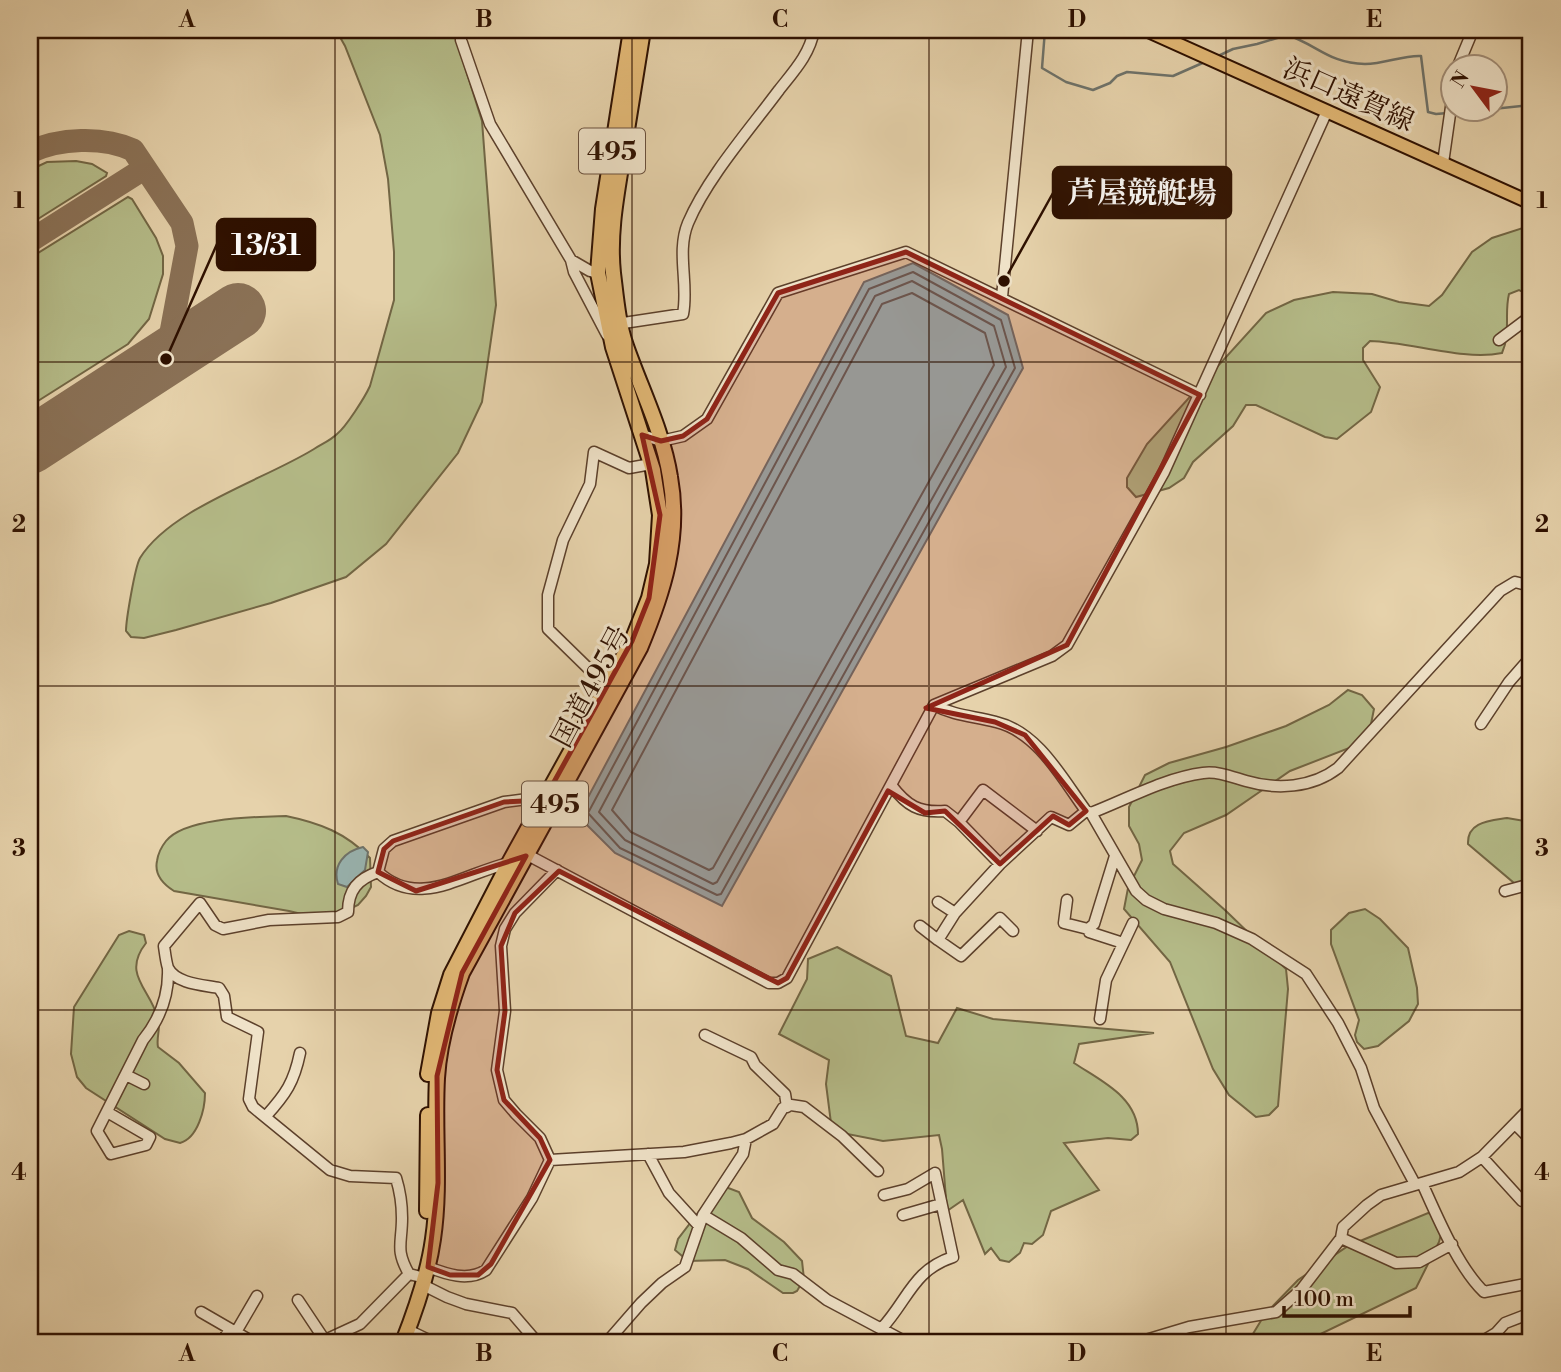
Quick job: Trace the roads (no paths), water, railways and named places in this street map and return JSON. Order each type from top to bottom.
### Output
[{"type":"highway","name":"国道495号","points":[[405,1336],[425,1238],[428,1073],[433,1041],[451,975],[509,863],[522,852],[640,648],[659,602],[669,565],[673,527],[670,478],[661,441],[625,343],[614,324],[598,273],[603,209],[631,30]]},
{"type":"highway","name":"国道495号","points":[[394,1342],[433,1239],[438,1183],[437,1076],[451,1003],[462,973],[522,852],[544,800],[632,641],[649,597],[657,564],[660,515],[651,464],[613,348],[612,238],[643,30]]},
{"type":"main road","name":"浜口遠賀線","points":[[1146,30],[1531,203]]},
{"type":"street","points":[[461,30],[465,51],[490,124],[571,260],[574,272],[613,348]]},
{"type":"street","points":[[614,324],[683,314],[682,245],[689,220],[716,175],[797,67],[810,46],[814,30]]},
{"type":"street","points":[[1002,297],[1028,30]]},
{"type":"street","points":[[1464,52],[1474,30]]},
{"type":"street","points":[[522,852],[769,983],[778,983],[787,978],[934,705],[1052,656],[1067,645],[1164,472],[1327,111]]},
{"type":"street","points":[[1443,163],[1449,122]]},
{"type":"street","points":[[642,435],[661,441],[683,436],[707,419],[778,293],[906,252],[1200,395]]},
{"type":"street","points":[[571,260],[598,273]]},
{"type":"street","points":[[1499,340],[1531,316]]},
{"type":"street","points":[[610,680],[592,672],[548,629],[548,595],[563,540],[590,484],[594,452],[629,468],[651,464]]},
{"type":"street","points":[[938,940],[955,913],[1000,864],[1051,817],[1069,825],[1089,812],[1174,780],[1205,773],[1273,787],[1303,784],[1330,775],[1500,591],[1516,582],[1531,586]]},
{"type":"street","points":[[1481,724],[1509,682],[1531,657]]},
{"type":"street","points":[[934,705],[951,714],[1012,727],[1035,743],[1089,812],[1136,891],[1146,900],[1216,923],[1252,939],[1306,974],[1318,990],[1361,1068],[1374,1108],[1476,1284],[1484,1292],[1531,1283]]},
{"type":"street","points":[[891,785],[902,799],[925,813],[945,811],[1000,864]]},
{"type":"street","points":[[959,822],[983,790],[1037,831]]},
{"type":"street","points":[[378,872],[384,849],[393,841],[504,802],[535,798],[544,800]]},
{"type":"street","points":[[1088,929],[1094,924],[1102,903],[1115,856]]},
{"type":"street","points":[[378,872],[397,885],[416,891],[509,863]]},
{"type":"street","points":[[298,1300],[323,1340],[360,1324],[419,1276],[478,1275],[486,1270],[533,1198],[550,1160],[540,1138],[504,1100],[497,1070],[505,1011],[501,946],[505,929],[515,913],[557,870]]},
{"type":"street","points":[[107,1112],[150,1137],[146,1145],[111,1154],[97,1131],[126,1075],[164,1005],[169,987],[169,969],[164,946],[200,903],[215,925],[223,929],[268,920],[338,917],[348,912],[350,892],[359,881],[378,872]]},
{"type":"street","points":[[1505,891],[1531,884]]},
{"type":"street","points":[[1067,900],[1065,923],[1123,943]]},
{"type":"street","points":[[937,902],[955,913]]},
{"type":"street","points":[[920,926],[965,958],[1000,918],[1013,931]]},
{"type":"street","points":[[1100,1019],[1106,980],[1133,923]]},
{"type":"street","points":[[169,969],[184,981],[219,988],[224,996],[228,1017],[258,1031],[250,1098],[253,1107],[330,1170],[350,1176],[396,1178],[402,1220],[401,1260],[419,1276],[466,1304],[512,1313],[537,1342]]},
{"type":"street","points":[[705,1035],[751,1057],[755,1065],[785,1094],[787,1107]]},
{"type":"street","points":[[266,1116],[288,1091],[296,1075],[300,1053]]},
{"type":"street","points":[[126,1075],[144,1084]]},
{"type":"street","points":[[550,1160],[684,1152],[746,1139],[773,1124],[783,1108],[804,1107],[842,1136],[878,1171]]},
{"type":"street","points":[[1139,1342],[1189,1327],[1276,1312],[1301,1290],[1341,1238],[1343,1227],[1367,1205],[1381,1195],[1452,1175],[1482,1157],[1531,1107]]},
{"type":"street","points":[[1516,1125],[1531,1140]]},
{"type":"street","points":[[607,1342],[655,1290],[685,1267],[701,1220],[743,1154],[746,1139]]},
{"type":"street","points":[[648,1154],[676,1202],[701,1220],[741,1238],[778,1270],[793,1275],[827,1300],[906,1342]]},
{"type":"street","points":[[1482,1157],[1522,1201]]},
{"type":"street","points":[[882,1328],[914,1284],[936,1262],[953,1256],[935,1173],[908,1189],[884,1195]]},
{"type":"street","points":[[903,1215],[941,1205]]},
{"type":"street","points":[[1341,1238],[1396,1263],[1419,1262],[1452,1244]]},
{"type":"street","points":[[222,1342],[257,1296]]},
{"type":"street","points":[[201,1312],[253,1342]]},
{"type":"street","points":[[1481,1342],[1496,1333],[1505,1323],[1531,1313]]},
{"type":"street","points":[[405,1336],[433,1342]]},
{"type":"water","points":[[913,263],[1008,315],[1023,368],[722,906],[615,853],[578,816],[864,282]]},
{"type":"water","points":[[363,847],[368,852],[365,870],[347,887],[338,884],[337,871],[342,860],[346,855]]},
{"type":"waterway","points":[[1045,30],[1042,68],[1066,82],[1093,90],[1127,72],[1173,76],[1207,61]]},
{"type":"waterway","points":[[1216,57],[1233,49],[1287,35],[1332,57],[1352,63],[1372,64],[1421,56],[1428,112],[1438,114]]},
{"type":"waterway","points":[[1508,107],[1531,105]]},
{"type":"place","name":"芦屋競艇場","points":[[1004,281]]},
{"type":"place","name":"13/31","points":[[166,359]]}]
